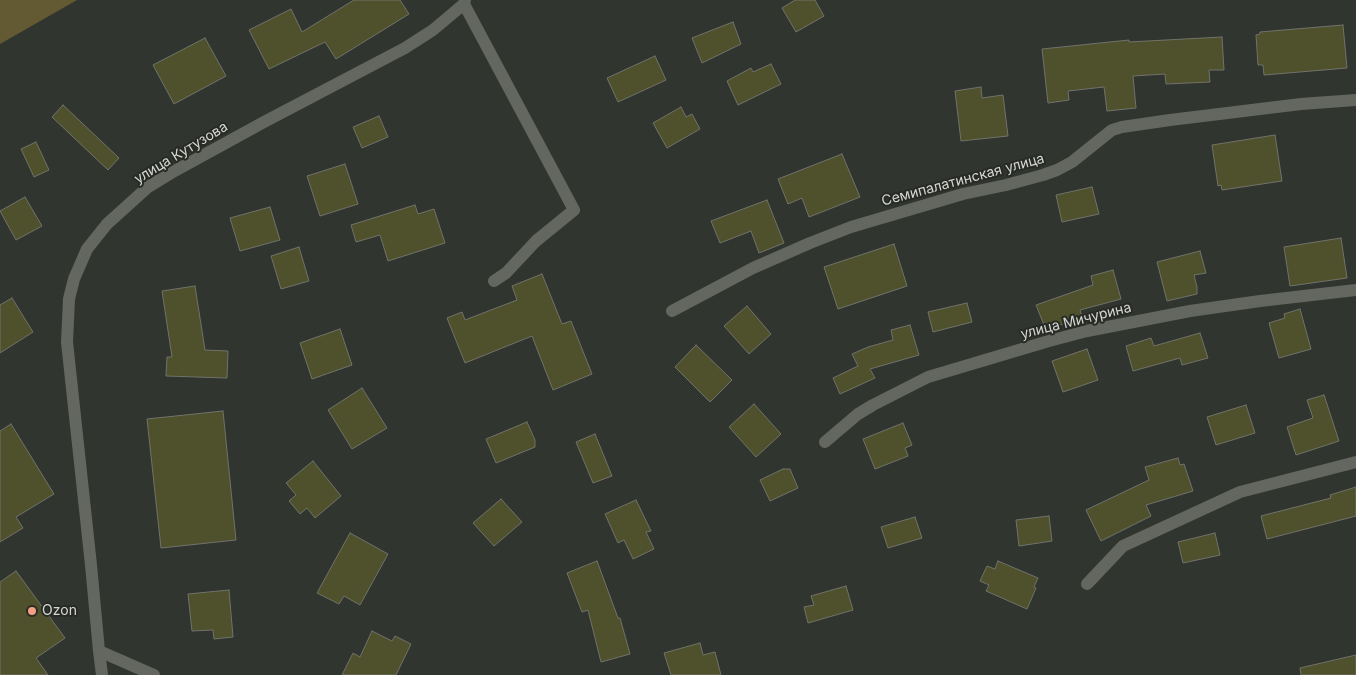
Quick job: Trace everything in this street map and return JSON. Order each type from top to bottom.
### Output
[{"type":"street","points":[[465,2],[574,210],[536,241],[506,273],[494,281]]},
{"type":"street","name":"улица Кутузова","points":[[102,675],[67,342],[69,299],[74,279],[87,249],[106,224],[148,187],[264,122],[405,48],[433,30],[465,2]]},
{"type":"street","name":"Семипалатинская улица","points":[[672,311],[753,268],[851,227],[963,194],[1006,185],[1050,172],[1072,162],[1112,130],[1170,120],[1291,105],[1356,100]]},
{"type":"street","name":"улица Мичурина","points":[[824,442],[858,414],[928,377],[1049,341],[1087,331],[1190,311],[1356,290]]},
{"type":"street","points":[[1086,584],[1123,546],[1240,492],[1356,462]]},
{"type":"street","points":[[99,651],[154,675]]},
{"type":"shaded area","points":[[0,0],[77,0],[0,44]]},
{"type":"building","points":[[354,0],[400,0],[409,14],[336,59],[325,42],[269,69],[249,30],[291,9],[302,32]]},
{"type":"building","points":[[795,0],[815,0],[824,16],[796,32],[782,8]]},
{"type":"building","points":[[733,22],[741,44],[702,63],[692,38]]},
{"type":"building","points":[[1343,25],[1347,68],[1264,75],[1263,65],[1258,65],[1256,35],[1260,34],[1260,32]]},
{"type":"building","points":[[1222,37],[1224,70],[1209,70],[1210,82],[1166,84],[1165,74],[1133,76],[1136,108],[1107,111],[1104,87],[1068,91],[1069,100],[1048,103],[1042,49],[1129,40],[1129,42]]},
{"type":"building","points":[[205,38],[226,76],[174,104],[153,65]]},
{"type":"building","points":[[655,56],[666,80],[618,102],[607,78]]},
{"type":"building","points":[[771,64],[781,84],[738,105],[727,81],[751,68],[753,72]]},
{"type":"building","points":[[981,87],[982,98],[1003,95],[1008,136],[961,141],[955,91]]},
{"type":"building","points":[[63,105],[119,158],[108,170],[52,117]]},
{"type":"building","points":[[681,107],[686,117],[692,114],[700,129],[667,148],[653,123]]},
{"type":"building","points":[[379,116],[388,137],[362,148],[353,127]]},
{"type":"building","points":[[1275,135],[1282,181],[1222,190],[1221,185],[1218,186],[1212,145]]},
{"type":"building","points":[[36,142],[49,170],[34,177],[21,149]]},
{"type":"building","points":[[842,154],[860,197],[809,217],[802,198],[788,204],[778,179]]},
{"type":"building","points":[[345,164],[358,204],[320,216],[307,176]]},
{"type":"building","points":[[1092,187],[1099,214],[1062,222],[1056,195]]},
{"type":"building","points":[[25,197],[42,226],[16,240],[0,211]]},
{"type":"building","points":[[767,200],[784,243],[759,253],[751,231],[720,243],[711,221]]},
{"type":"building","points":[[415,205],[418,214],[434,209],[445,243],[388,261],[380,235],[356,242],[351,225]]},
{"type":"building","points":[[270,207],[280,240],[240,251],[230,218]]},
{"type":"building","points":[[1341,238],[1347,278],[1290,286],[1284,247]]},
{"type":"building","points":[[894,244],[907,286],[838,309],[824,267]]},
{"type":"building","points":[[299,247],[309,281],[281,289],[271,256]]},
{"type":"building","points":[[1200,251],[1206,273],[1194,275],[1197,294],[1167,301],[1157,262]]},
{"type":"building","points":[[1113,270],[1121,299],[1080,310],[1082,317],[1046,330],[1036,305],[1093,285],[1091,276]]},
{"type":"building","points":[[542,274],[562,324],[571,321],[592,374],[553,390],[532,336],[465,363],[447,318],[462,312],[465,320],[517,300],[512,286]]},
{"type":"building","points":[[195,286],[205,350],[228,351],[227,378],[166,376],[167,357],[172,357],[162,291]]},
{"type":"building","points":[[12,298],[33,332],[0,353],[0,305]]},
{"type":"building","points":[[967,303],[972,322],[933,332],[928,312]]},
{"type":"building","points":[[747,306],[771,334],[749,354],[724,326]]},
{"type":"building","points":[[1300,309],[1311,349],[1279,358],[1269,323],[1285,318],[1284,314]]},
{"type":"building","points":[[910,325],[919,355],[870,369],[875,378],[840,394],[833,378],[858,366],[852,354],[893,340],[891,330]]},
{"type":"building","points":[[340,329],[352,365],[312,379],[300,343]]},
{"type":"building","points":[[1200,333],[1208,358],[1182,365],[1180,358],[1133,371],[1126,346],[1151,338],[1154,346]]},
{"type":"building","points":[[696,345],[732,380],[710,402],[675,367]]},
{"type":"building","points":[[1087,349],[1098,380],[1063,392],[1052,361]]},
{"type":"building","points":[[362,388],[387,428],[352,449],[328,410]]},
{"type":"building","points":[[1324,395],[1339,441],[1296,455],[1287,427],[1313,418],[1307,400]]},
{"type":"building","points":[[754,404],[781,434],[756,457],[729,427]]},
{"type":"building","points":[[1246,405],[1255,433],[1216,445],[1207,417]]},
{"type":"building","points":[[223,411],[236,540],[161,548],[147,419]]},
{"type":"building","points":[[527,422],[535,440],[535,447],[496,463],[486,439]]},
{"type":"building","points":[[903,423],[912,445],[905,448],[908,456],[875,469],[863,439]]},
{"type":"building","points":[[11,424],[54,494],[16,517],[23,528],[0,542],[0,431]]},
{"type":"building","points":[[595,434],[612,476],[593,483],[576,442]]},
{"type":"building","points":[[1178,458],[1180,465],[1184,464],[1193,491],[1146,505],[1151,516],[1101,541],[1086,510],[1149,480],[1145,467]]},
{"type":"building","points":[[313,461],[341,496],[315,518],[307,508],[300,514],[289,501],[296,495],[286,483]]},
{"type":"building","points":[[783,469],[790,469],[798,488],[770,501],[760,480]]},
{"type":"building","points":[[1356,487],[1356,516],[1267,539],[1261,516],[1331,498],[1330,495]]},
{"type":"building","points":[[501,499],[522,522],[494,546],[473,523]]},
{"type":"building","points":[[636,500],[651,531],[646,532],[654,549],[633,559],[624,540],[618,543],[605,514]]},
{"type":"building","points":[[1049,516],[1052,541],[1019,546],[1016,520]]},
{"type":"building","points":[[915,517],[922,538],[888,548],[881,527]]},
{"type":"building","points":[[350,533],[388,554],[360,605],[344,596],[339,604],[317,593]]},
{"type":"building","points":[[1215,533],[1220,555],[1183,563],[1178,542]]},
{"type":"building","points":[[597,561],[618,618],[620,618],[630,654],[601,662],[588,610],[582,612],[567,573]]},
{"type":"building","points":[[998,561],[1038,578],[1027,609],[986,591],[989,585],[980,581],[987,566],[995,569]]},
{"type":"building","points":[[16,571],[65,638],[36,658],[48,675],[0,675],[0,582]]},
{"type":"building","points":[[846,586],[853,610],[808,623],[804,607],[814,605],[811,596]]},
{"type":"building","points":[[229,590],[233,637],[214,639],[213,630],[192,631],[188,594]]},
{"type":"building","points":[[372,631],[392,641],[395,636],[411,644],[396,675],[342,675],[353,653],[360,657]]},
{"type":"building","points":[[700,643],[703,655],[715,652],[721,675],[671,675],[664,653]]},
{"type":"building","points":[[1356,655],[1356,675],[1301,675],[1300,668]]},
{"type":"place","name":"Ozon","points":[[32,611]]}]
